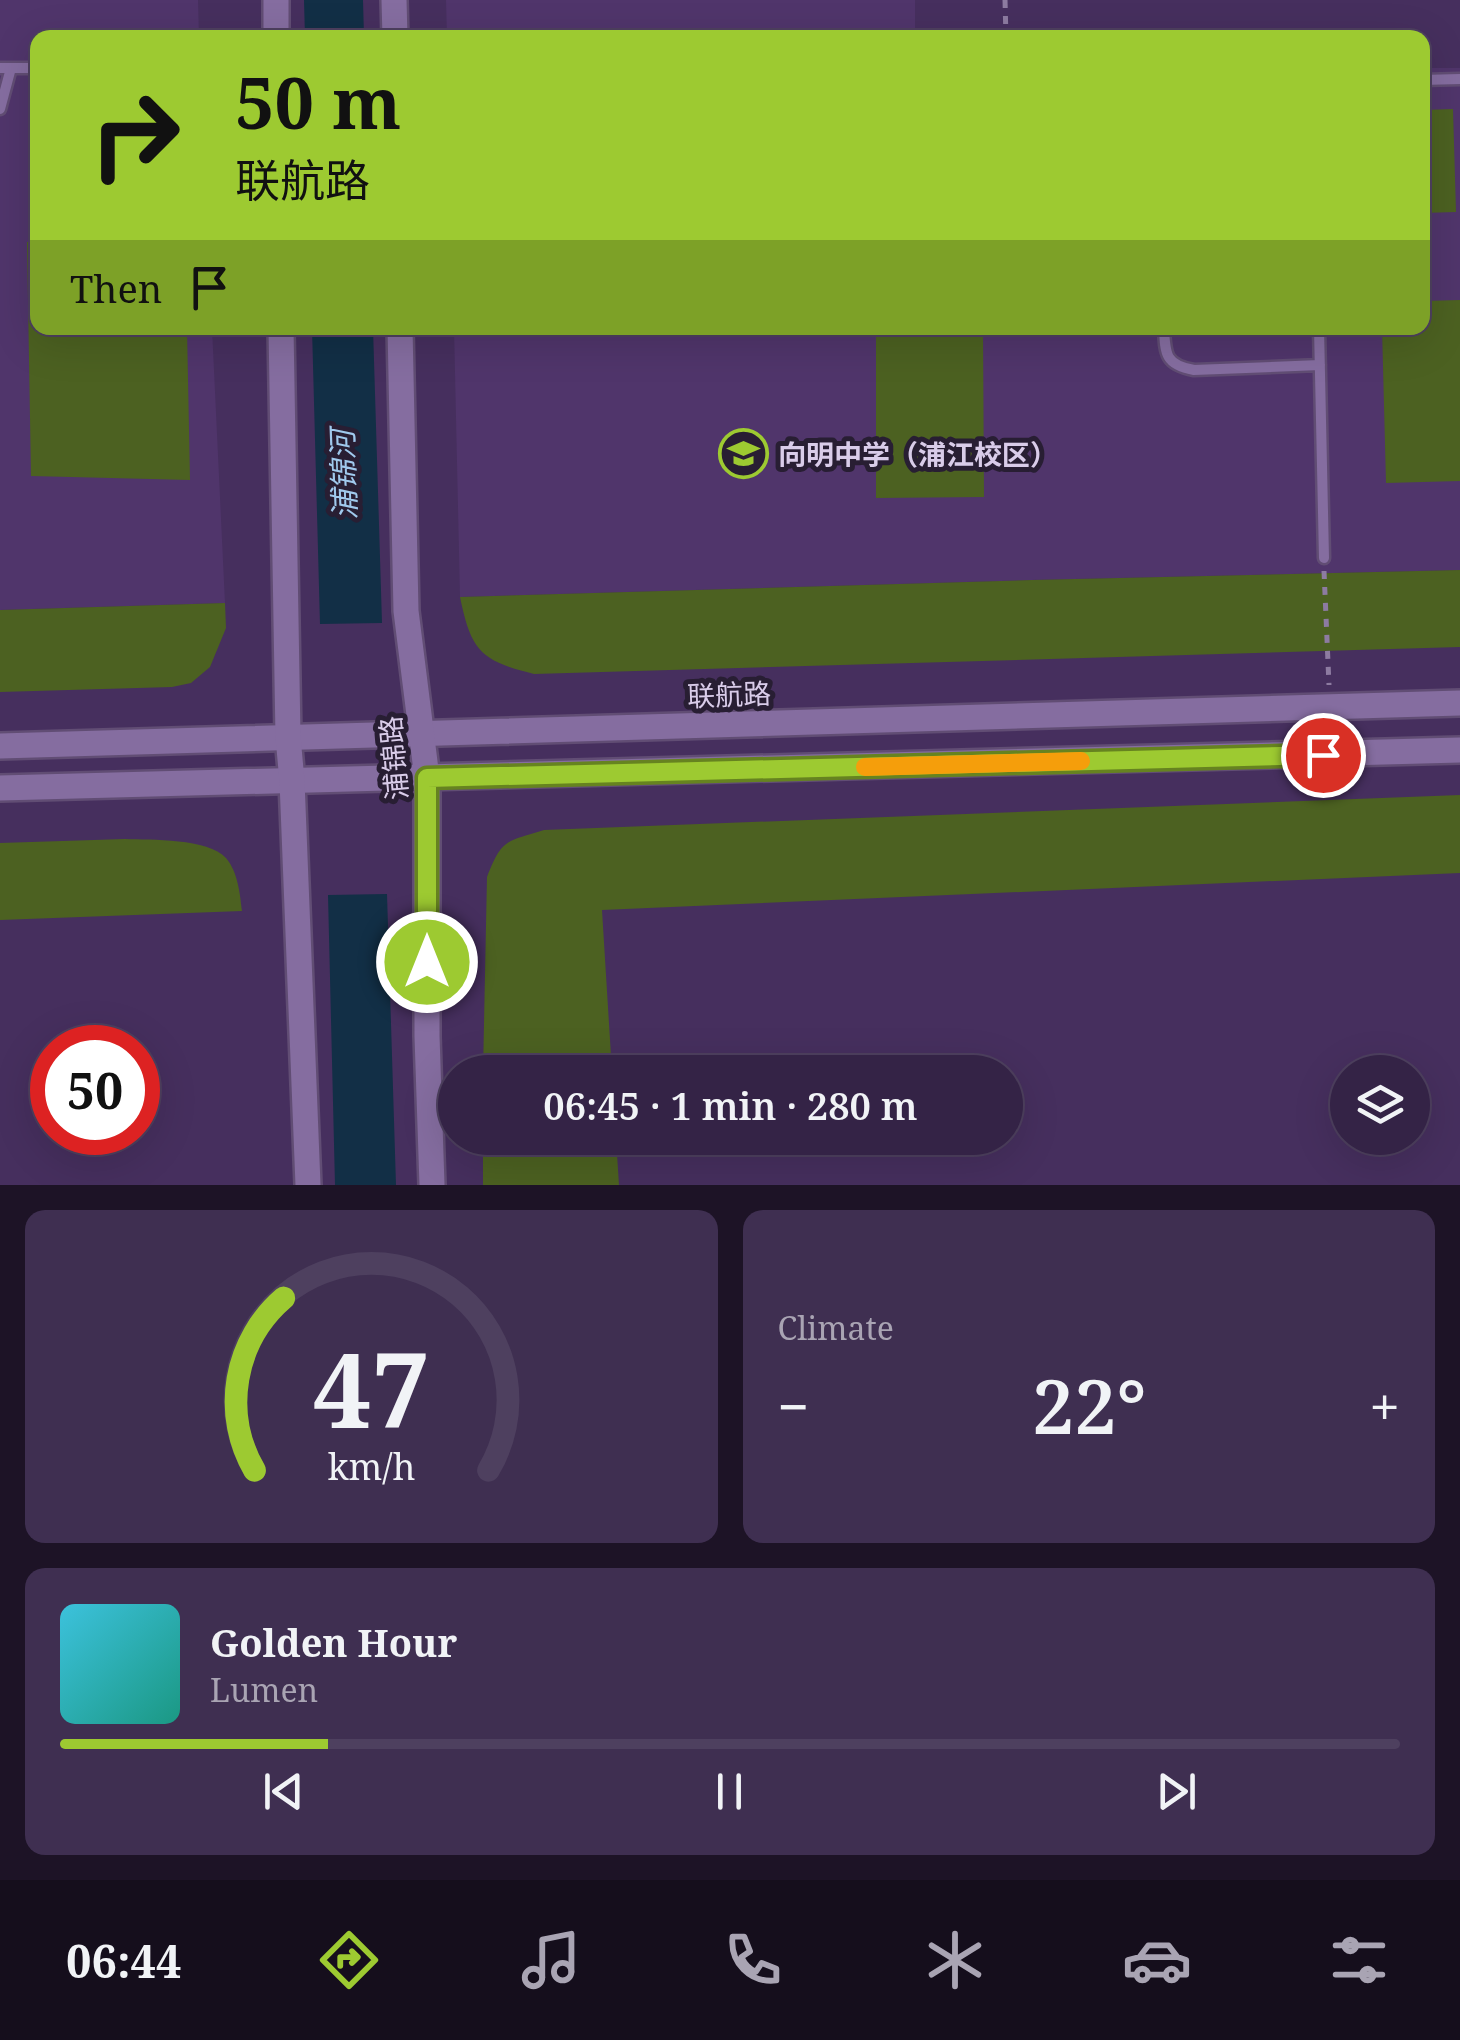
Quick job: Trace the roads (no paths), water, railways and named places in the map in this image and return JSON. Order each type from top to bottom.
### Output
[{"type":"street","points":[[276,0],[276,30]]},
{"type":"street","points":[[394,0],[395,30]]},
{"type":"street","points":[[281,335],[288,737],[304,781],[308,1185]]},
{"type":"street","name":"浦锦路","points":[[400,335],[406,610],[427,778],[427,1036],[432,1185]]},
{"type":"street","name":"联航路","points":[[0,746],[1460,704]]},
{"type":"street","points":[[0,788],[1460,750]]},
{"type":"lane","points":[[0,108],[6,68]]},
{"type":"lane","points":[[1430,80],[1460,79]]},
{"type":"lane","points":[[1165,335],[1167,356],[1173,365],[1183,368],[1320,365]]},
{"type":"lane","points":[[1319,335],[1324,558]]},
{"type":"water","points":[[304,0],[363,0],[364,30],[305,30]]},
{"type":"water","name":"浦锦河","points":[[312,335],[373,335],[382,623],[320,624]]},
{"type":"water","points":[[387,894],[396,1185],[335,1185],[328,895]]},
{"type":"place","name":"向明中学（浦江校区）","points":[[743,454]]}]
